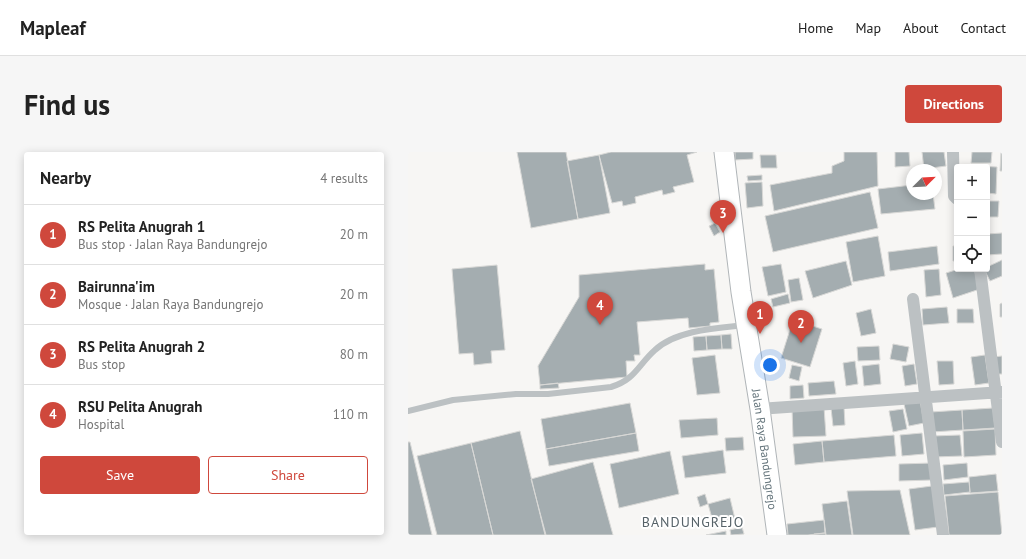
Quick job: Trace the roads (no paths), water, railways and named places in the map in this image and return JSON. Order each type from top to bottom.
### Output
[{"type":"main road","name":"Jalan Raya Bandungrejo","points":[[724,152],[741,292],[760,409],[777,535]]},
{"type":"street","points":[[953,152],[954,196]]},
{"type":"street","points":[[980,272],[999,393],[1002,442]]},
{"type":"street","points":[[913,299],[943,535]]},
{"type":"street","points":[[760,409],[999,393]]},
{"type":"lane","points":[[408,412],[453,400],[516,394],[548,394],[618,385],[634,375],[655,350],[667,342],[681,336],[716,328],[746,325]]},
{"type":"place","name":"RS Pelita Anugrah 2","points":[[723,233]]},
{"type":"place","name":"RSU Pelita Anugrah","points":[[600,325]]},
{"type":"place","name":"RS Pelita Anugrah 1","points":[[760,334]]},
{"type":"place","name":"Bairunna'im","points":[[801,343]]},
{"type":"district","name":"BANDUNGREJO","points":[[693,522]]}]
